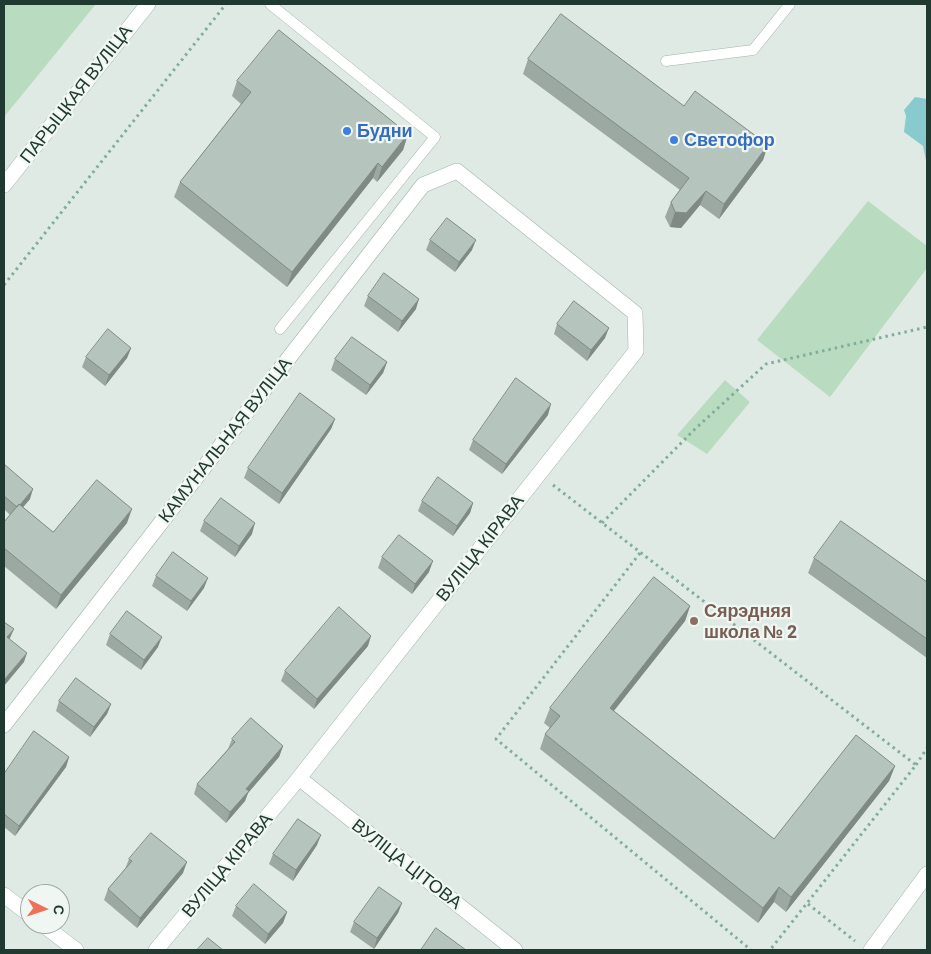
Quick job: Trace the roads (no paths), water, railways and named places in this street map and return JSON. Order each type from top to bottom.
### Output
[{"type":"street","name":"ПАРЫЦКАЯ ВУЛІЦА","points":[[4,185],[148,4]]},
{"type":"street","name":"ВУЛІЦА КІРАВА","points":[[156,950],[299,778],[636,351],[635,313],[457,171]]},
{"type":"street","name":"КАМУНАЛЬНАЯ ВУЛІЦА","points":[[4,724],[423,185],[457,171]]},
{"type":"street","name":"ВУЛІЦА ЦІТОВА","points":[[299,778],[515,950]]},
{"type":"street","points":[[866,948],[927,874]]},
{"type":"street","points":[[4,895],[20,907]]},
{"type":"street","points":[[55,934],[76,950]]},
{"type":"lane","points":[[270,4],[435,137],[280,328]]},
{"type":"lane","points":[[666,61],[753,50],[790,4]]},
{"type":"water","points":[[915,97],[927,99],[927,165],[923,146],[904,132],[906,116],[904,110]]},
{"type":"place","name":"Будни","points":[[347,131]]},
{"type":"place","name":"Светофор","points":[[674,140]]},
{"type":"place","name":"Сярэдняя школа № 2","points":[[694,621]]}]
